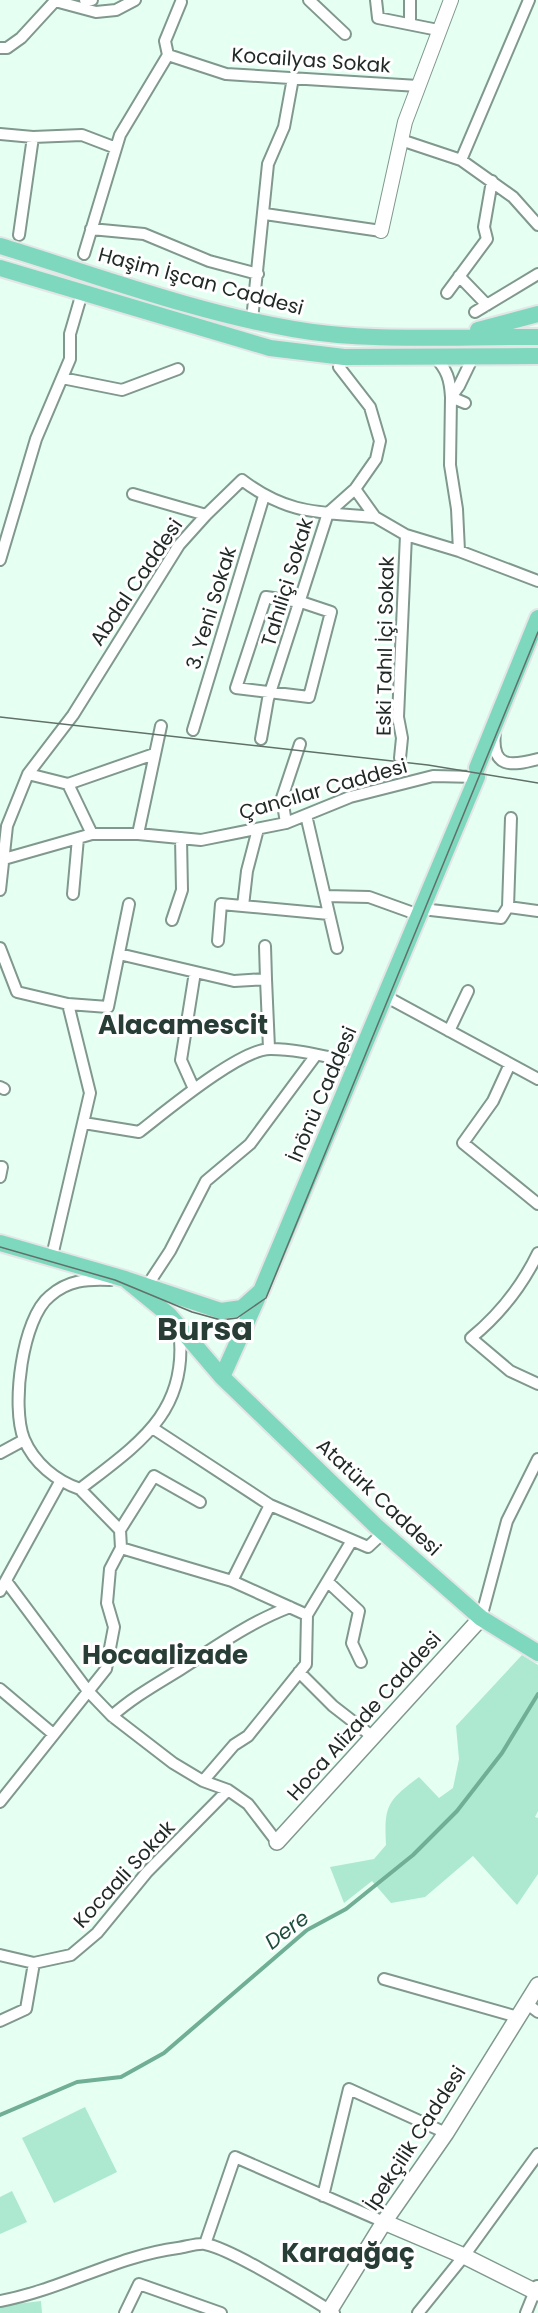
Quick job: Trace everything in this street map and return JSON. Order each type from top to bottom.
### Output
[{"type":"main road","name":"Haşim İşcan Caddesi","points":[[0,246],[252,320],[294,330],[344,336],[538,337]]},
{"type":"main road","points":[[0,268],[270,348],[344,357],[538,356]]},
{"type":"main road","points":[[430,336],[471,331],[538,314]]},
{"type":"main road","name":"İnönü Caddesi","points":[[261,1291],[421,912],[538,618]]},
{"type":"main road","name":"Atatürk Caddesi","points":[[0,1243],[52,1256],[125,1280],[179,1326],[222,1377],[384,1532],[481,1618],[538,1653]]},
{"type":"main road","points":[[125,1280],[221,1311],[242,1308],[261,1291]]},
{"type":"main road","points":[[222,1377],[261,1291]]},
{"type":"main road","name":"Hoca Alizade Caddesi","points":[[277,1842],[481,1618]]},
{"type":"main road","name":"İpekçilik Caddesi","points":[[331,2312],[384,2222],[446,2133],[518,2017],[532,2008],[538,1985]]},
{"type":"main road","points":[[384,2222],[537,2290]]},
{"type":"street","points":[[85,0],[92,0]]},
{"type":"street","points":[[0,48],[7,48],[21,38],[55,1],[96,12],[116,10],[135,0]]},
{"type":"street","points":[[84,254],[120,135],[168,55],[165,41],[180,0]]},
{"type":"street","points":[[309,0],[345,34]]},
{"type":"street","points":[[376,0],[378,18],[438,30]]},
{"type":"street","points":[[410,0],[410,24]]},
{"type":"street","points":[[265,214],[381,231],[401,140],[438,30],[451,0]]},
{"type":"street","points":[[461,160],[529,0]]},
{"type":"street","name":"Kocailyas Sokak","points":[[168,55],[226,74],[418,86]]},
{"type":"street","points":[[252,320],[265,214],[268,164],[284,127],[292,78]]},
{"type":"street","points":[[0,134],[33,137],[82,135],[116,148]]},
{"type":"street","points":[[19,235],[33,137]]},
{"type":"street","points":[[401,140],[461,160],[513,197],[538,225]]},
{"type":"street","points":[[447,293],[487,239],[484,227],[492,181]]},
{"type":"street","points":[[91,229],[144,234],[209,261],[258,274]]},
{"type":"street","points":[[476,312],[538,274]]},
{"type":"street","points":[[459,276],[487,305]]},
{"type":"street","points":[[0,560],[1,548],[36,439],[70,359],[70,334],[82,293]]},
{"type":"street","name":"Tahıliçi Sokak","points":[[261,739],[271,693],[328,513],[355,489],[376,459],[380,441],[370,407],[339,367],[344,357]]},
{"type":"street","points":[[435,357],[444,367],[450,380],[450,465],[459,551]]},
{"type":"street","points":[[451,397],[473,357]]},
{"type":"street","points":[[62,378],[122,390],[178,369]]},
{"type":"street","points":[[451,397],[465,403]]},
{"type":"street","name":"Abdal Caddesi","points":[[0,890],[6,826],[28,774],[73,715],[179,545],[206,514],[242,480],[264,496]]},
{"type":"street","points":[[355,489],[375,518]]},
{"type":"street","points":[[133,494],[206,514]]},
{"type":"street","points":[[264,496],[286,507],[375,518],[406,535],[459,551],[538,581]]},
{"type":"street","name":"3. Yeni Sokak","points":[[193,730],[264,496]]},
{"type":"street","name":"Eski Tahıl İçi Sokak","points":[[400,758],[402,738],[398,717],[406,535]]},
{"type":"street","points":[[266,597],[301,602],[331,612],[309,697],[271,693],[236,688],[266,597]]},
{"type":"street","points":[[496,723],[494,741],[497,755],[504,763],[513,765],[538,759]]},
{"type":"street","points":[[138,834],[161,726]]},
{"type":"street","points":[[286,823],[282,798],[300,744]]},
{"type":"street","points":[[28,774],[68,784],[154,754]]},
{"type":"street","name":"Çancılar Caddesi","points":[[4,859],[92,834],[138,834],[201,840],[286,823],[350,797],[433,776],[477,772]]},
{"type":"street","points":[[68,784],[92,834]]},
{"type":"street","points":[[306,815],[337,948]]},
{"type":"street","points":[[325,896],[369,897],[421,912],[501,918],[508,907],[511,818]]},
{"type":"street","points":[[243,906],[247,871],[258,829]]},
{"type":"street","points":[[73,894],[78,838]]},
{"type":"street","points":[[172,920],[182,890],[181,838]]},
{"type":"street","points":[[0,948],[17,992],[68,1004],[108,1007],[129,904]]},
{"type":"street","points":[[218,941],[221,904],[329,914]]},
{"type":"street","points":[[508,907],[538,911]]},
{"type":"street","points":[[265,946],[269,1048]]},
{"type":"street","points":[[119,954],[234,981],[266,979]]},
{"type":"street","points":[[194,1089],[181,1060],[195,972]]},
{"type":"street","points":[[449,1031],[468,991]]},
{"type":"street","points":[[385,996],[538,1079]]},
{"type":"street","points":[[52,1256],[90,1093],[68,1004]]},
{"type":"street","points":[[84,1123],[139,1132],[194,1089],[247,1057],[269,1048],[358,1063]]},
{"type":"street","points":[[147,1287],[170,1251],[206,1182],[250,1144],[316,1055]]},
{"type":"street","points":[[510,1064],[493,1101],[463,1143],[538,1204]]},
{"type":"street","points":[[538,1253],[530,1270],[493,1320],[471,1338],[510,1371],[538,1384]]},
{"type":"street","points":[[120,1530],[80,1489],[60,1482],[43,1465],[24,1440],[20,1425],[19,1365],[34,1315],[49,1296],[79,1279],[125,1280]]},
{"type":"street","points":[[80,1489],[153,1429],[169,1404],[177,1384],[182,1346],[179,1326]]},
{"type":"street","points":[[153,1429],[270,1505],[351,1542],[368,1547],[384,1532]]},
{"type":"street","points":[[0,1453],[24,1440]]},
{"type":"street","points":[[481,1618],[507,1521],[538,1459]]},
{"type":"street","points":[[0,1802],[52,1733],[106,1669],[114,1628],[107,1603],[110,1569],[121,1548],[120,1530],[154,1476],[200,1502]]},
{"type":"street","points":[[60,1482],[3,1586],[88,1691],[112,1716],[173,1763],[202,1781],[228,1790],[248,1804],[277,1842]]},
{"type":"street","points":[[231,1581],[270,1505]]},
{"type":"street","points":[[202,1781],[234,1745],[248,1736],[306,1664],[307,1615],[351,1542]]},
{"type":"street","points":[[121,1548],[231,1581],[307,1615]]},
{"type":"street","points":[[328,1582],[359,1611],[352,1643],[361,1662]]},
{"type":"street","points":[[112,1716],[133,1697],[224,1641],[264,1617],[290,1607]]},
{"type":"street","points":[[299,1672],[333,1706],[373,1737]]},
{"type":"street","points":[[0,1689],[52,1733]]},
{"type":"street","name":"Kocaali Sokak","points":[[0,1955],[34,1963],[71,1955],[97,1933],[147,1872],[228,1790]]},
{"type":"street","points":[[0,2021],[26,2009],[34,1963]]},
{"type":"street","points":[[384,1979],[518,2017]]},
{"type":"street","points":[[323,2196],[349,2089],[446,2133]]},
{"type":"street","points":[[418,2313],[464,2256],[538,2154]]},
{"type":"street","points":[[205,2244],[235,2157],[384,2222]]},
{"type":"street","points":[[0,2301],[32,2295],[67,2279],[131,2258],[157,2251],[205,2244],[234,2256],[331,2312]]},
{"type":"street","points":[[124,2313],[139,2284],[214,2311]]},
{"type":"street","points":[[526,2313],[537,2290]]},
{"type":"green space","points":[[522,1655],[538,1665],[538,1811],[535,1817],[538,1818],[538,1874],[517,1905],[473,1856],[425,1897],[391,1903],[372,1881],[344,1903],[330,1867],[374,1859],[386,1845],[386,1821],[390,1805],[400,1792],[419,1777],[439,1798],[453,1788],[459,1759],[456,1726]]},
{"type":"green space","points":[[85,2107],[117,2172],[54,2203],[22,2138]]},
{"type":"green space","points":[[12,2191],[27,2222],[0,2234],[0,2197]]},
{"type":"green space","points":[[41,2301],[42,2313],[0,2313],[0,2306]]},
{"type":"waterway","name":"Dere","points":[[0,2115],[77,2082],[121,2077],[164,2053],[307,1930],[346,1909],[413,1855],[457,1811],[502,1753],[538,1694]]},
{"type":"tram line","points":[[0,1247],[115,1280],[192,1312],[221,1320],[237,1318],[266,1298],[538,632]]},
{"type":"tram line","points":[[0,717],[428,765],[538,783]]},
{"type":"district","name":"Alacamescit","points":[[183,1025]]},
{"type":"district","name":"Bursa","points":[[205,1329]]},
{"type":"district","name":"Hocaalizade","points":[[165,1655]]},
{"type":"district","name":"Karaağaç","points":[[348,2253]]}]
